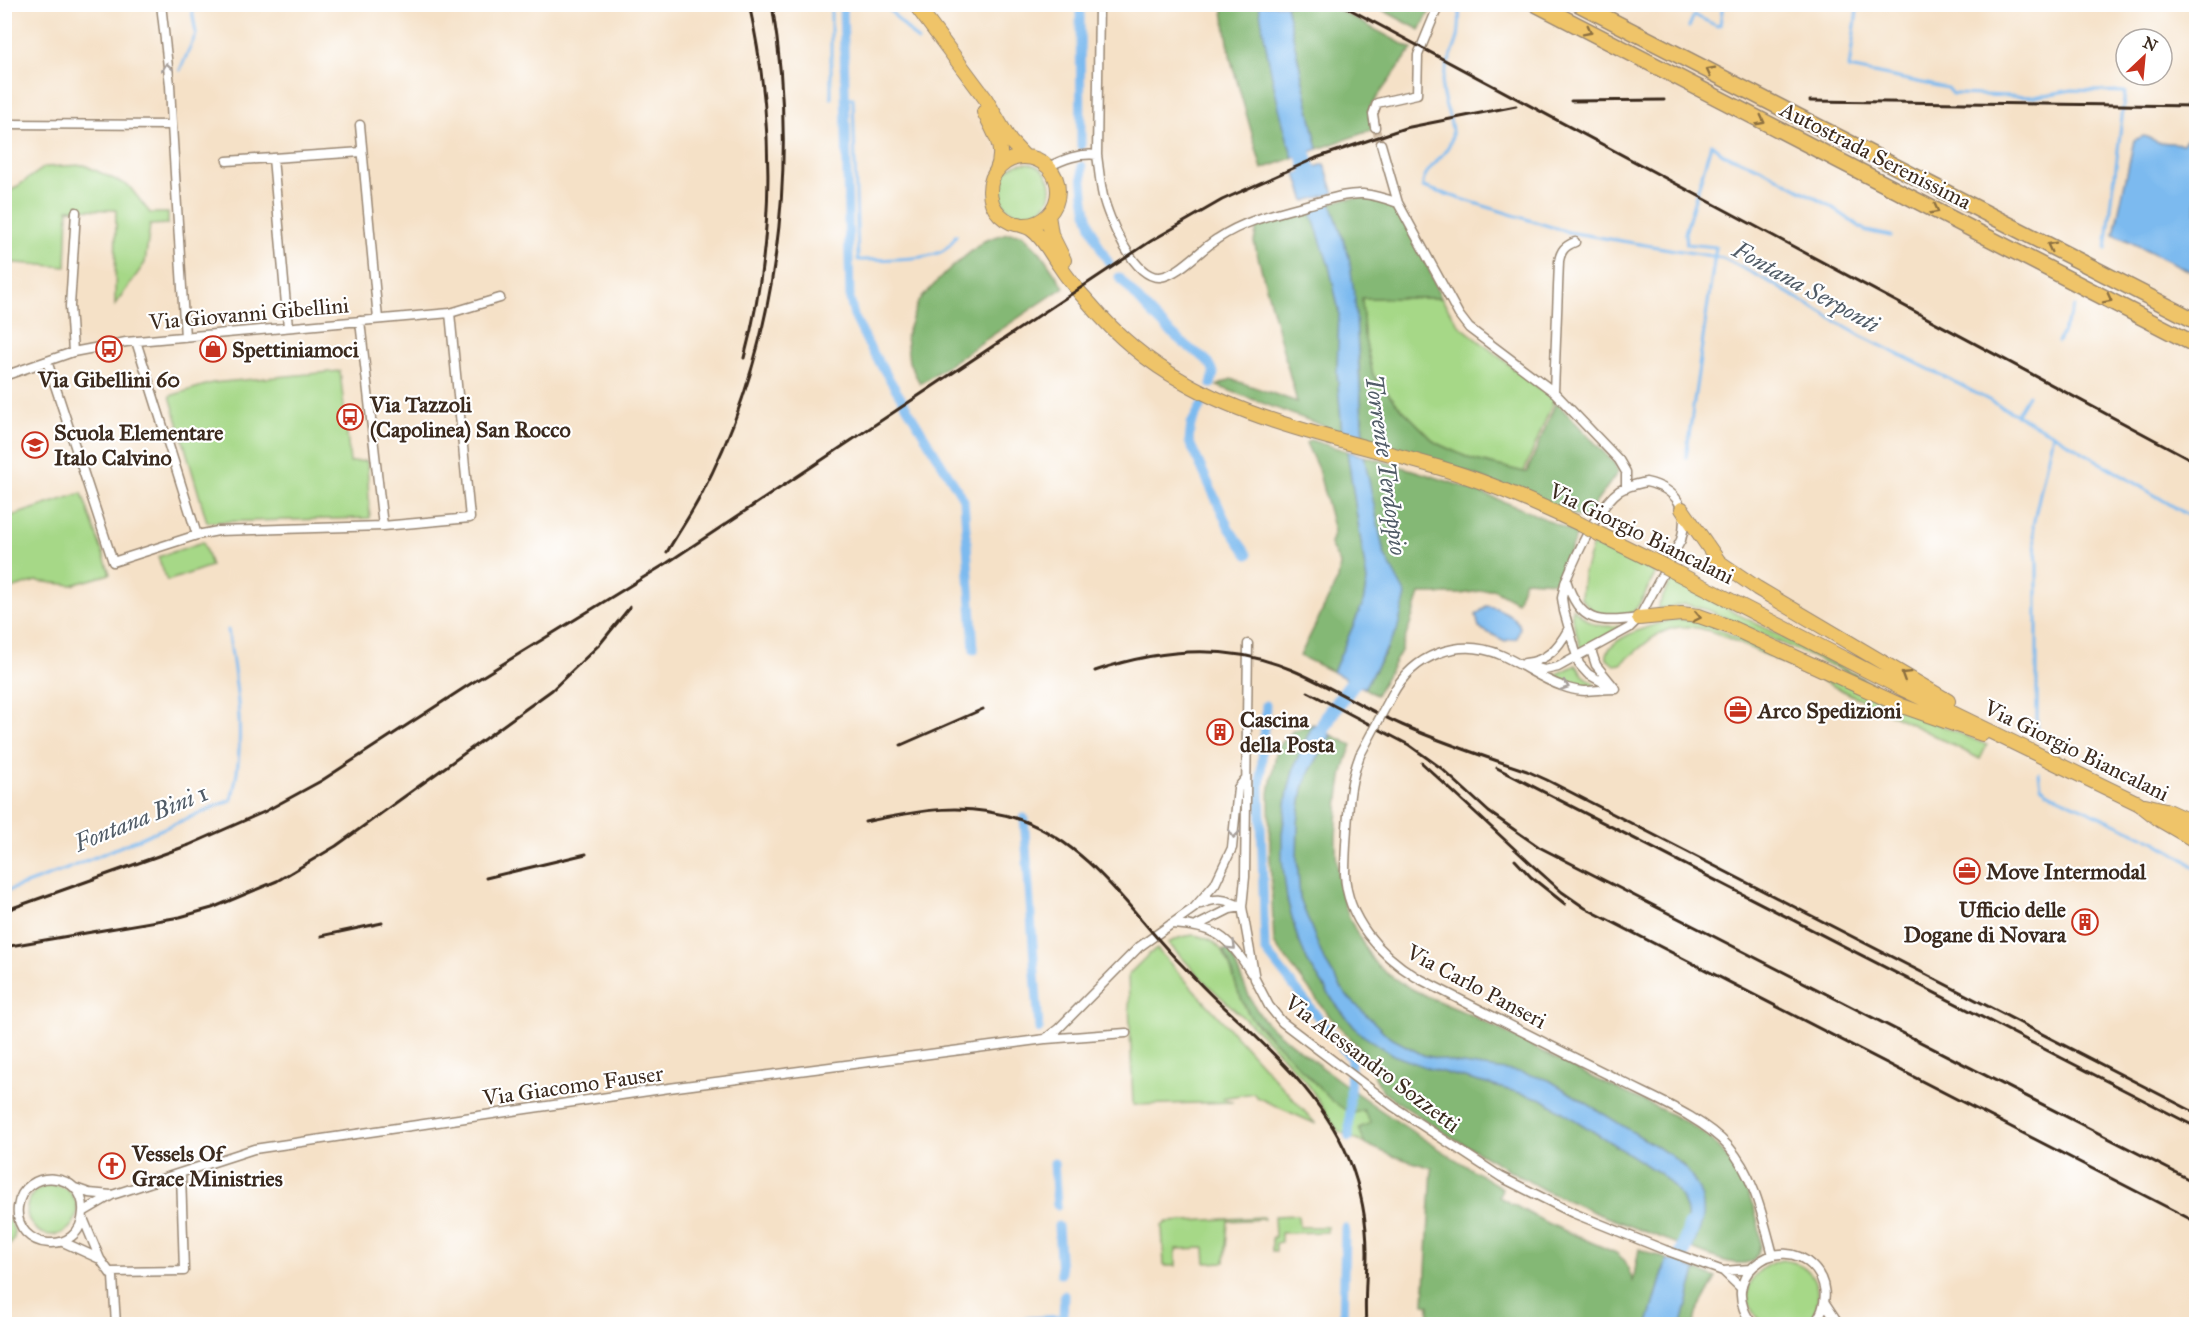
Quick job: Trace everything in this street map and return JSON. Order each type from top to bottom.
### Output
[{"type":"highway","name":"Autostrada Serenissima","points":[[1536,4],[2196,345]]},
{"type":"highway","name":"Autostrada Serenissima","points":[[1579,4],[2196,321]]},
{"type":"main road","points":[[915,4],[969,80],[985,98],[1010,141],[1025,157]]},
{"type":"main road","points":[[969,80],[999,147],[1001,157],[991,182],[990,193],[993,204],[999,214],[1008,221],[1031,229],[1039,236],[1074,284]]},
{"type":"main road","points":[[996,171],[1004,163],[1014,158],[1025,157],[1034,158],[1048,167],[1054,176],[1058,186],[1057,196],[1048,215],[1040,221],[1019,224]]},
{"type":"main road","points":[[1048,215],[1053,240],[1074,284]]},
{"type":"main road","name":"Via Giorgio Biancalani","points":[[1074,284],[1101,317],[1131,345],[1166,371],[1219,399],[1288,425],[1450,471],[1531,501],[1658,563],[1905,690],[2196,832]]},
{"type":"main road","points":[[1682,509],[1719,562],[1757,588],[2046,757]]},
{"type":"main road","points":[[1640,618],[1681,614],[1699,616],[1730,627],[1902,706],[2046,757]]},
{"type":"main road","points":[[2137,802],[2165,810],[2196,824]]},
{"type":"main road","points":[[2137,802],[2160,820],[2196,841]]},
{"type":"street","points":[[161,4],[170,85],[185,337]]},
{"type":"street","points":[[1099,4],[1097,155],[1103,198],[1117,233],[1136,264],[1145,273],[1153,276],[1170,274],[1237,226],[1343,195],[1363,194],[1398,203]]},
{"type":"street","points":[[1375,127],[1373,114],[1377,103],[1417,94],[1418,55],[1439,4]]},
{"type":"street","points":[[4,124],[172,125]]},
{"type":"street","points":[[360,124],[378,319]]},
{"type":"street","points":[[1381,144],[1398,203],[1464,322],[1554,392],[1619,460],[1626,472],[1626,488]]},
{"type":"street","points":[[226,161],[362,152]]},
{"type":"street","points":[[1048,167],[1073,157],[1097,155]]},
{"type":"street","points":[[273,158],[288,327]]},
{"type":"street","points":[[73,352],[70,306],[76,212]]},
{"type":"street","points":[[1554,392],[1559,261],[1561,252],[1567,245],[1575,242]]},
{"type":"street","name":"Via Giovanni Gibellini","points":[[4,376],[73,352],[136,341],[450,312],[500,298]]},
{"type":"street","points":[[47,361],[113,562],[214,531],[383,526],[470,518],[450,312]]},
{"type":"street","points":[[360,321],[383,526]]},
{"type":"street","points":[[136,341],[197,535]]},
{"type":"street","points":[[1566,580],[1571,597],[1583,612],[1592,618],[1604,622],[1640,618],[1681,540],[1684,531],[1679,501],[1660,485],[1646,482],[1620,490],[1605,506],[1577,554],[1566,580],[1562,598],[1568,630],[1577,658],[1588,674],[1616,689]]},
{"type":"street","name":"Via Carlo Panseri","points":[[1518,663],[1545,670],[1558,667],[1629,628],[1640,618]]},
{"type":"street","points":[[1518,663],[1533,662],[1554,652],[1568,630]]},
{"type":"street","name":"Via Alessandro Sozzetti","points":[[1248,644],[1245,877],[1242,907],[1255,979],[1269,1006],[1282,1022],[1394,1107],[1501,1177],[1573,1213],[1711,1267],[1723,1271],[1750,1269]]},
{"type":"street","name":"Via Carlo Panseri","points":[[1616,689],[1586,693],[1561,686],[1499,654],[1464,648],[1440,652],[1410,669],[1403,675],[1360,755],[1348,795],[1345,877],[1352,904],[1361,926],[1396,966],[1662,1102],[1708,1129],[1728,1146],[1749,1178],[1773,1255]]},
{"type":"street","points":[[1591,650],[1596,665],[1616,689]]},
{"type":"street","points":[[1198,905],[1215,884],[1232,848],[1238,788],[1246,778]]},
{"type":"street","points":[[1046,1039],[1139,947],[1198,905],[1219,898],[1242,907]]},
{"type":"street","points":[[1198,925],[1230,909],[1242,907]]},
{"type":"street","points":[[1170,924],[1198,925],[1222,937],[1240,954],[1255,979]]},
{"type":"street","name":"Via Giacomo Fauser","points":[[112,1195],[89,1192],[56,1178],[45,1178],[35,1181],[21,1197],[18,1208],[19,1219],[23,1229],[31,1237],[52,1244],[63,1242],[72,1236],[79,1228],[83,1215],[112,1195],[254,1149],[669,1088],[1046,1039],[1126,1033]]},
{"type":"street","points":[[116,1324],[111,1272],[184,1271],[181,1173]]},
{"type":"street","name":"Via Giacomo Fauser","points":[[75,1188],[81,1197],[83,1215],[100,1259],[111,1272]]},
{"type":"street","name":"Via Giacomo Fauser","points":[[63,1242],[100,1259]]},
{"type":"street","points":[[1753,1324],[1743,1308],[1742,1288],[1750,1269],[1760,1260],[1773,1255],[1794,1255],[1814,1267],[1825,1290],[1825,1303],[1816,1324]]},
{"type":"street","name":"Via Alessandro Sozzetti","points":[[1723,1271],[1742,1288]]},
{"type":"street","points":[[1825,1303],[1839,1324]]},
{"type":"green space","points":[[1222,5],[1259,5],[1269,63],[1293,158],[1262,169],[1231,60]]},
{"type":"green space","points":[[1286,5],[1329,5],[1412,49],[1370,107],[1369,117],[1372,130],[1318,149]]},
{"type":"green space","points":[[1373,5],[1433,5],[1420,30]]},
{"type":"green space","points":[[1020,163],[1030,163],[1044,170],[1051,189],[1044,208],[1030,215],[1020,215],[1010,211],[1003,204],[999,194],[999,184],[1003,174],[1010,167]]},
{"type":"green space","points":[[84,165],[129,186],[150,213],[168,213],[168,224],[150,225],[145,263],[115,305],[116,210],[68,209],[66,267],[5,262],[5,195],[45,167]]},
{"type":"green space","points":[[1364,198],[1387,204],[1403,220],[1418,246],[1441,298],[1362,298],[1364,335],[1373,375],[1397,404],[1436,443],[1471,459],[1524,472],[1527,472],[1556,402],[1614,463],[1618,472],[1584,519],[1441,462],[1363,439],[1359,359],[1349,257],[1331,203],[1344,199]]},
{"type":"green space","points":[[1310,209],[1321,235],[1339,313],[1337,372],[1342,433],[1217,386],[1231,379],[1297,402],[1254,242],[1257,227]]},
{"type":"green space","points":[[1007,233],[1022,234],[1041,253],[1064,287],[920,384],[909,362],[906,336],[918,302],[946,272],[984,241]]},
{"type":"green space","points":[[1361,298],[1441,298],[1459,325],[1554,400],[1524,472],[1471,459],[1436,443],[1397,404],[1373,375],[1364,335]]},
{"type":"green space","points":[[340,371],[350,462],[367,461],[370,518],[207,522],[170,396],[212,383]]},
{"type":"green space","points":[[1310,440],[1347,451],[1367,581],[1363,603],[1333,672],[1300,656],[1338,579],[1340,564],[1330,544],[1334,531],[1318,469],[1306,443]]},
{"type":"green space","points":[[1364,456],[1472,490],[1525,510],[1577,534],[1556,582],[1525,580],[1517,602],[1493,589],[1461,594],[1420,594],[1401,651],[1376,695],[1364,688],[1387,650],[1393,572],[1384,554],[1378,532]]},
{"type":"green space","points":[[82,493],[110,574],[72,585],[36,581],[5,591],[5,518]]},
{"type":"green space","points":[[1594,541],[1656,573],[1641,602],[1631,613],[1619,616],[1600,614],[1590,608],[1581,598],[1583,575]]},
{"type":"green space","points":[[203,542],[211,566],[167,581],[158,557]]},
{"type":"green space","points":[[1671,580],[1890,692],[1708,610],[1685,604],[1657,609]]},
{"type":"green space","points":[[1572,608],[1596,625],[1618,626],[1619,629],[1583,650],[1572,618]]},
{"type":"green space","points":[[1680,619],[1704,623],[1987,745],[1980,759],[1816,678],[1700,628],[1674,628],[1663,632],[1653,637],[1621,664],[1614,665],[1607,659],[1608,651],[1624,637],[1648,627]]},
{"type":"green space","points":[[1576,665],[1583,675],[1594,683],[1592,689],[1568,685],[1551,677]]},
{"type":"green space","points":[[1313,724],[1295,764],[1288,791],[1282,834],[1287,899],[1297,936],[1308,962],[1334,1002],[1359,1033],[1431,1069],[1542,1099],[1659,1173],[1674,1188],[1686,1207],[1685,1230],[1678,1244],[1596,1213],[1544,1190],[1443,1132],[1383,1092],[1358,1046],[1330,1017],[1274,943],[1269,793],[1277,748],[1293,731]]},
{"type":"green space","points":[[1331,735],[1352,745],[1344,767],[1336,838],[1341,892],[1349,918],[1374,962],[1407,986],[1473,1016],[1700,1131],[1722,1152],[1750,1198],[1756,1214],[1760,1244],[1757,1255],[1751,1261],[1732,1263],[1692,1249],[1703,1217],[1683,1165],[1670,1155],[1549,1080],[1423,1055],[1389,1037],[1345,994],[1323,958],[1300,899],[1297,858],[1298,822],[1303,788]]},
{"type":"green space","points":[[1193,935],[1217,945],[1224,954],[1242,1001],[1259,1027],[1351,1114],[1363,1110],[1371,1123],[1360,1128],[1365,1144],[1338,1131],[1305,1080],[1168,943]]},
{"type":"green space","points":[[1157,949],[1316,1124],[1256,1097],[1254,1093],[1221,1098],[1233,1102],[1133,1105],[1128,975]]},
{"type":"green space","points":[[1223,950],[1230,950],[1254,1005],[1263,1019],[1275,1030],[1379,1109],[1502,1188],[1499,1197],[1547,1223],[1616,1253],[1625,1261],[1633,1281],[1639,1249],[1667,1259],[1648,1324],[1428,1324],[1429,1305],[1424,1304],[1432,1168],[1393,1156],[1365,1144],[1359,1128],[1371,1123],[1363,1110],[1351,1114],[1331,1100],[1250,1016],[1238,992]]},
{"type":"green space","points":[[47,1185],[57,1185],[70,1192],[77,1205],[77,1215],[70,1228],[57,1235],[47,1235],[38,1231],[31,1224],[27,1215],[27,1205],[31,1196],[38,1189]]},
{"type":"green space","points":[[1298,1215],[1299,1227],[1327,1227],[1327,1232],[1281,1233],[1281,1242],[1276,1243],[1276,1252],[1272,1252],[1272,1237],[1275,1237],[1274,1216]]},
{"type":"green space","points":[[5,1216],[14,1229],[14,1238],[5,1249]]},
{"type":"green space","points":[[1263,1217],[1264,1219],[1228,1221],[1225,1262],[1206,1263],[1205,1248],[1176,1249],[1176,1266],[1164,1266],[1162,1226],[1167,1222]]},
{"type":"green space","points":[[1782,1260],[1804,1267],[1810,1273],[1817,1288],[1817,1304],[1814,1311],[1810,1318],[1801,1324],[1763,1322],[1750,1306],[1748,1297],[1752,1280],[1764,1268]]},
{"type":"green space","points":[[1696,1270],[1716,1278],[1696,1313],[1694,1324],[1682,1324]]},
{"type":"water","points":[[1259,5],[1286,5],[1318,149],[1293,158],[1273,82]]},
{"type":"water","points":[[2144,136],[2158,142],[2183,144],[2187,138],[2196,138],[2196,274],[2114,234],[2134,140]]},
{"type":"water","points":[[1324,164],[1334,193],[1305,201],[1296,174]]},
{"type":"water","points":[[1331,203],[1349,257],[1355,299],[1363,439],[1342,433],[1337,372],[1339,311],[1329,266],[1310,209]]},
{"type":"water","points":[[1347,451],[1364,456],[1384,554],[1406,595],[1397,631],[1364,688],[1333,672],[1363,603],[1367,581]]},
{"type":"water","points":[[1486,606],[1501,610],[1515,619],[1520,627],[1517,638],[1505,641],[1479,628],[1476,615]]},
{"type":"water","points":[[1313,724],[1331,735],[1303,788],[1298,822],[1297,858],[1300,899],[1323,958],[1345,994],[1389,1037],[1423,1055],[1456,1063],[1519,1072],[1549,1080],[1670,1155],[1690,1174],[1702,1198],[1702,1221],[1692,1249],[1678,1244],[1687,1221],[1683,1200],[1659,1173],[1542,1099],[1431,1069],[1393,1055],[1359,1033],[1334,1002],[1308,962],[1297,936],[1287,899],[1282,860],[1282,834],[1288,791],[1295,764]]},
{"type":"water","points":[[1667,1259],[1696,1270],[1682,1324],[1648,1324]]},
{"type":"waterway","name":"Fontana Bini 1","points":[[180,70],[196,34],[191,4]]},
{"type":"waterway","points":[[831,4],[831,98]]},
{"type":"waterway","points":[[843,4],[850,299],[854,316],[869,346],[964,500],[974,650]]},
{"type":"waterway","points":[[884,4],[918,41]]},
{"type":"waterway","points":[[1080,4],[1081,146]]},
{"type":"waterway","name":"Fontana Serponti","points":[[1460,4],[1458,37],[1444,73],[1442,86],[1452,136],[1446,150],[1426,174],[1423,187],[1568,232],[1723,258],[1768,281],[1861,336],[2053,434],[2033,525],[2037,562],[2037,736]]},
{"type":"waterway","points":[[1689,27],[1694,15],[1717,26],[1720,25],[1723,4]]},
{"type":"waterway","points":[[1858,4],[1849,68],[1947,88],[1952,94],[2034,97],[2072,90],[2125,92],[2106,249]]},
{"type":"waterway","points":[[849,98],[853,98],[858,260],[903,259],[937,254],[944,250],[956,235]]},
{"type":"waterway","name":"Torrente Terdoppio","points":[[1297,132],[1315,190]]},
{"type":"waterway","points":[[1686,457],[1716,247],[1686,244],[1685,233],[1711,144],[1723,154],[1760,168],[1830,206],[1866,231],[1891,236]]},
{"type":"waterway","points":[[1082,166],[1084,193],[1091,228],[1109,263]]},
{"type":"waterway","points":[[1119,277],[1163,325],[1208,362],[1214,373],[1211,384]]},
{"type":"waterway","points":[[2058,342],[2074,307]]},
{"type":"waterway","points":[[2016,415],[2028,395]]},
{"type":"waterway","points":[[1202,404],[1191,424],[1189,441],[1229,528],[1248,555]]},
{"type":"waterway","points":[[2053,434],[2196,520]]},
{"type":"waterway","name":"Fontana Bini 1","points":[[4,892],[67,869],[231,800],[239,758],[239,715],[228,630]]},
{"type":"waterway","name":"Torrente Terdoppio","points":[[1313,747],[1331,712],[1366,666]]},
{"type":"waterway","points":[[1266,705],[1260,788],[1265,950],[1351,1059],[1349,1137]]},
{"type":"waterway","name":"Fontana Serponti","points":[[2039,773],[2041,786],[2047,792],[2156,842],[2186,860],[2196,869]]},
{"type":"waterway","points":[[1024,818],[1039,1029]]},
{"type":"waterway","points":[[1054,1163],[1057,1205]]},
{"type":"waterway","points":[[1058,1226],[1061,1274]]},
{"type":"waterway","name":"Torrente Terdoppio","points":[[1661,1324],[1691,1226]]},
{"type":"waterway","points":[[1343,1324],[1345,1228]]},
{"type":"waterway","points":[[1027,1324],[1027,1321],[1063,1319],[1064,1295]]},
{"type":"tunnel","points":[[1375,127],[1381,144]]},
{"type":"railway","points":[[744,358],[762,271],[768,182],[764,92],[749,4]]},
{"type":"railway","points":[[667,552],[700,497],[727,440],[748,381],[764,319],[775,256],[782,193],[783,129],[780,66],[772,4]]},
{"type":"railway","points":[[1340,4],[2196,462]]},
{"type":"railway","points":[[1571,101],[1664,100]]},
{"type":"railway","points":[[1810,101],[2196,106]]},
{"type":"railway","points":[[4,911],[189,845],[264,812],[321,781],[467,686],[667,563],[1151,241],[1222,200],[1316,158],[1405,128],[1516,106]]},
{"type":"railway","points":[[4,947],[180,917],[212,908],[277,881],[336,846],[552,690],[600,644],[630,607]]},
{"type":"railway","points":[[1095,671],[1144,658],[1194,652],[1243,656],[1268,661],[1292,670],[1402,725],[1547,780],[2196,1113]]},
{"type":"railway","points":[[1308,692],[1409,745],[1441,768],[1489,812],[1539,847],[2196,1183]]},
{"type":"railway","points":[[901,745],[983,709]]},
{"type":"railway","points":[[1422,763],[1562,892],[1585,908],[2196,1222]]},
{"type":"railway","points":[[1497,768],[2196,1127]]},
{"type":"railway","points":[[865,822],[943,809],[1001,814],[1046,831],[1088,862],[1107,881],[1178,961],[1277,1057],[1311,1095],[1338,1137],[1353,1170],[1364,1216],[1367,1240],[1366,1324]]},
{"type":"railway","points":[[486,878],[586,854]]},
{"type":"railway","points":[[1515,860],[1531,877],[1565,904]]},
{"type":"railway","points":[[321,936],[382,923]]},
{"type":"place","name":"Via Gibellini 60","points":[[109,349]]},
{"type":"place","name":"Spettiniamoci","points":[[213,349]]},
{"type":"place","name":"Via Tazzoli (Capolinea) San Rocco","points":[[350,417]]},
{"type":"place","name":"Scuola Elementare Italo Calvino","points":[[35,445]]},
{"type":"place","name":"Arco Spedizioni","points":[[1738,710]]},
{"type":"place","name":"Cascina della Posta","points":[[1220,732]]},
{"type":"place","name":"Move Intermodal","points":[[1967,871]]},
{"type":"place","name":"Ufficio delle Dogane di Novara","points":[[2085,922]]},
{"type":"place","name":"Vessels Of Grace Ministries","points":[[112,1166]]}]
